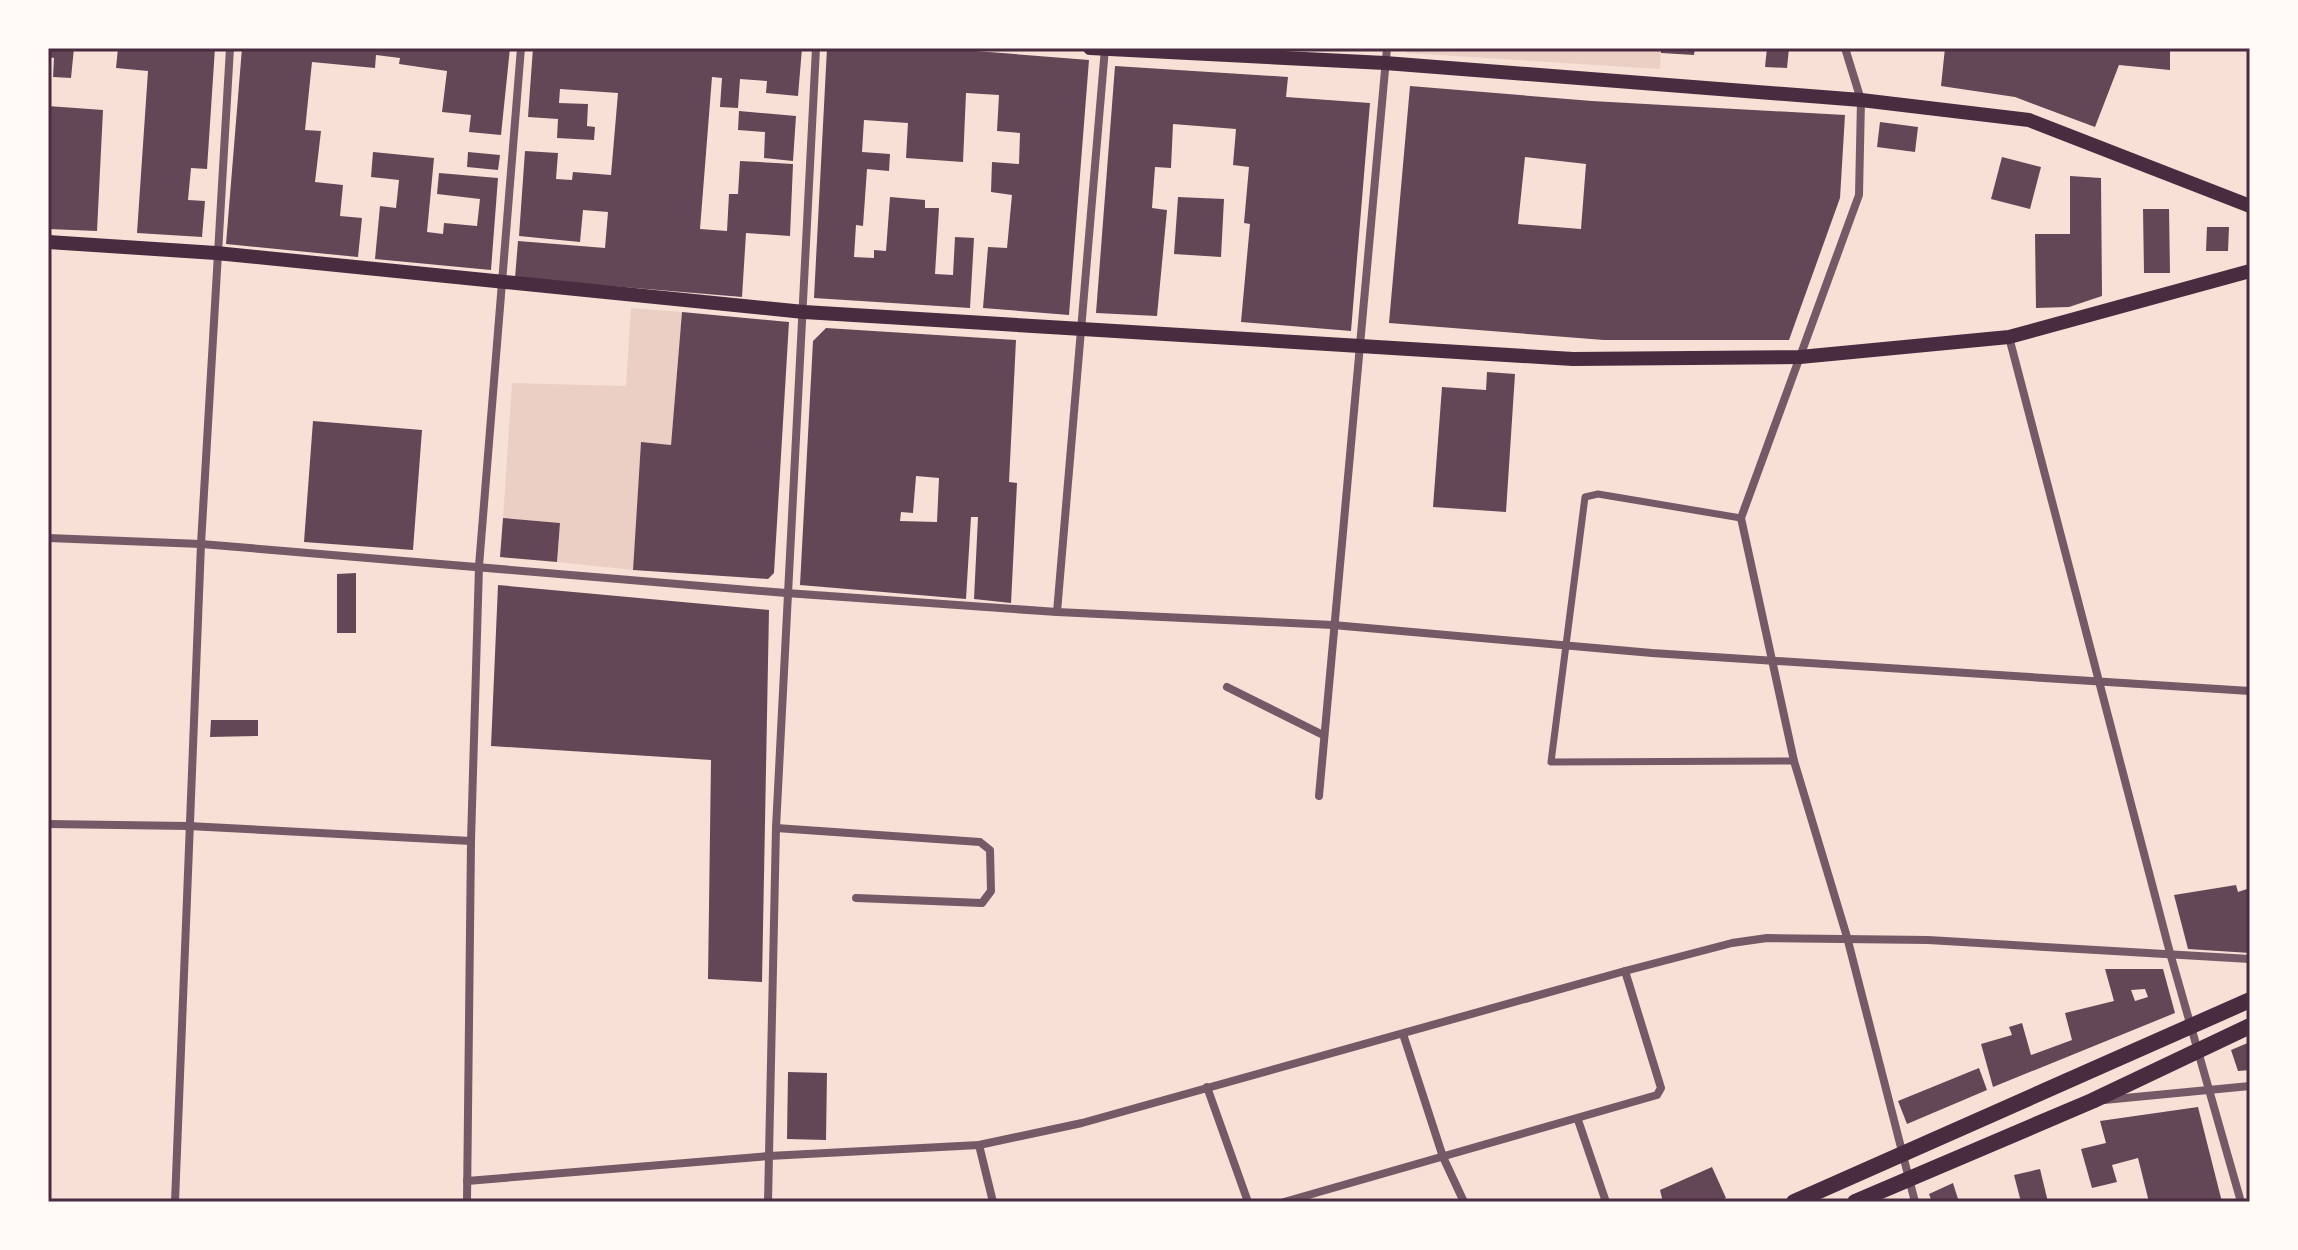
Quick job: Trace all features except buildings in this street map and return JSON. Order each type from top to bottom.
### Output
[{"type":"main road","points":[[1090,48],[1386,56],[1861,100],[2029,120],[2250,206]]},
{"type":"main road","points":[[48,242],[216,253],[804,312],[1573,359],[1800,357],[2009,337],[2250,271]]},
{"type":"main road","points":[[1794,1202],[2250,1000]]},
{"type":"main road","points":[[1856,1202],[2092,1101],[2250,1026]]},
{"type":"street","points":[[175,1202],[201,544],[230,48]]},
{"type":"street","points":[[467,1202],[471,841],[479,566],[521,48]]},
{"type":"street","points":[[768,1202],[776,828],[816,48]]},
{"type":"street","points":[[1845,48],[1861,100],[1859,195],[1741,518],[1794,761],[1847,937],[1915,1202]]},
{"type":"street","points":[[1057,612],[1105,49]]},
{"type":"street","points":[[1319,796],[1386,56]]},
{"type":"street","points":[[2009,337],[2170,953],[2241,1202]]},
{"type":"street","points":[[1741,518],[1598,494],[1585,497],[1563,645],[1551,762],[1794,761]]},
{"type":"street","points":[[48,538],[201,544],[786,593],[1057,612],[1333,625],[1563,645],[2250,691]]},
{"type":"street","points":[[1227,687],[1323,735]]},
{"type":"street","points":[[48,824],[188,826],[471,841]]},
{"type":"street","points":[[776,828],[980,842],[990,850],[991,891],[982,903],[856,898]]},
{"type":"street","points":[[467,1181],[769,1156],[979,1145],[1082,1123],[1625,971],[1743,941],[1847,937],[2250,959]]},
{"type":"street","points":[[1284,1202],[1314,1198],[1657,1095],[1661,1088],[1625,971]]},
{"type":"street","points":[[1403,1034],[1443,1157],[1464,1202]]},
{"type":"street","points":[[2092,1101],[2250,1086]]},
{"type":"street","points":[[1207,1087],[1248,1202]]},
{"type":"street","points":[[1578,1120],[1604,1188],[1606,1202]]},
{"type":"street","points":[[979,1145],[993,1202]]},
{"type":"shaded area","points":[[1406,48],[1661,48],[1660,69],[1406,53]]},
{"type":"shaded area","points":[[631,308],[682,312],[671,445],[641,443],[633,570],[557,562],[560,523],[503,518],[512,383],[626,386]]}]
